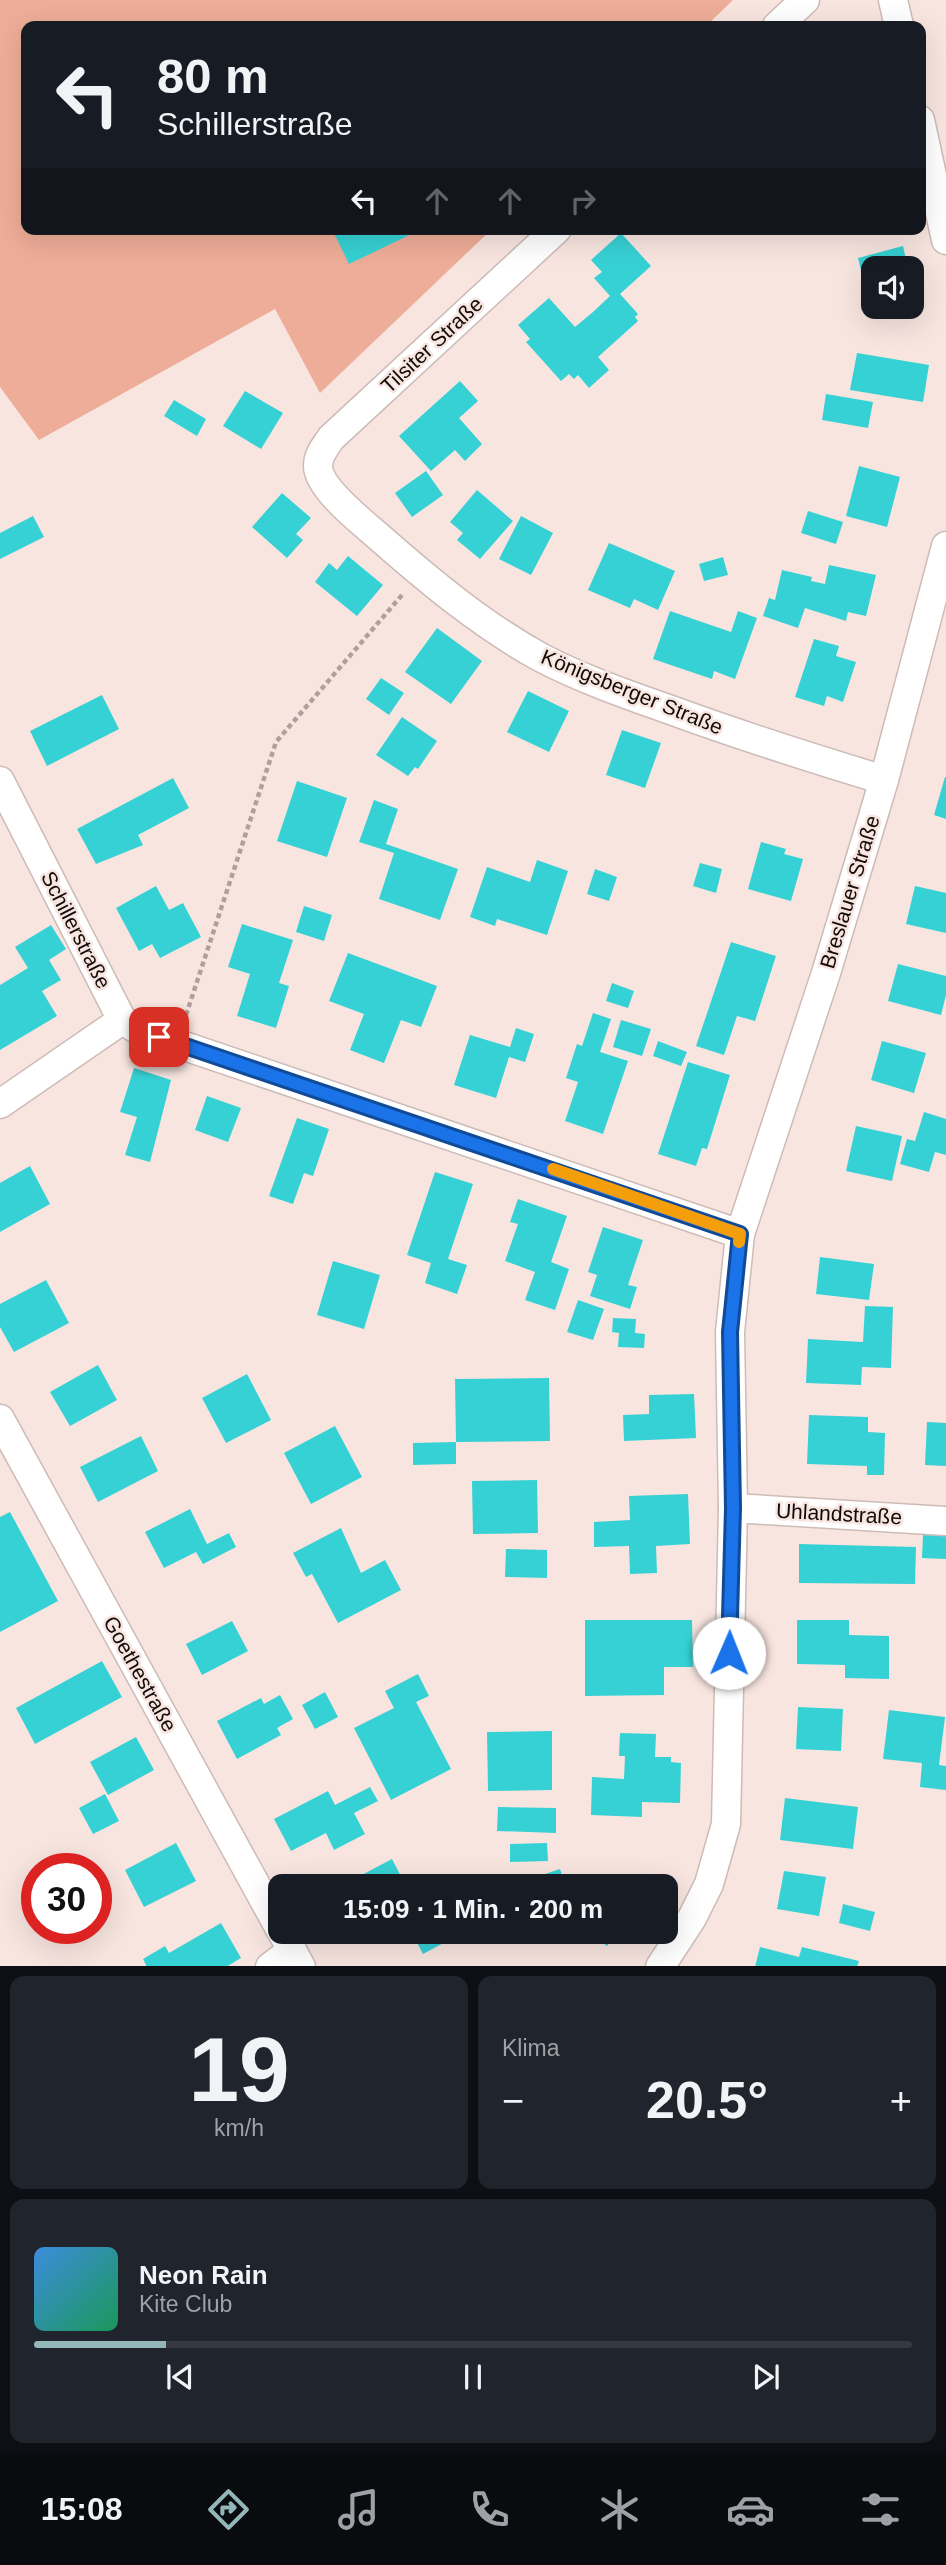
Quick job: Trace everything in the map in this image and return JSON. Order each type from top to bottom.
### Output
[{"type":"street","points":[[782,21],[805,0]]},
{"type":"street","points":[[893,0],[898,21]]},
{"type":"street","points":[[926,148],[946,240]]},
{"type":"street","name":"Tilsiter Straße","points":[[318,468],[321,452],[331,438],[551,235]]},
{"type":"street","name":"Königsberger Straße","points":[[318,468],[324,483],[346,507],[421,573],[481,619],[541,657],[628,695],[884,780]]},
{"type":"street","name":"Breslauer Straße","points":[[660,1966],[692,1918],[709,1884],[726,1824],[729,1787],[733,1508],[730,1332],[740,1234],[803,1046],[884,780],[946,546]]},
{"type":"street","name":"Schillerstraße","points":[[0,781],[122,1020]]},
{"type":"street","points":[[0,1104],[122,1020],[140,1031],[740,1234]]},
{"type":"street","name":"Goethestraße","points":[[0,1419],[285,1949]]},
{"type":"street","name":"Uhlandstraße","points":[[733,1508],[946,1521]]},
{"type":"path","points":[[177,1043],[276,742],[421,573]]},
{"type":"shaded area","points":[[0,0],[733,0],[711,21],[21,21],[21,235],[486,235],[320,393],[275,309],[39,440],[0,387]]},
{"type":"building","points":[[335,235],[409,235],[349,264]]},
{"type":"building","points":[[619,235],[623,235],[651,266],[620,294],[638,314],[635,317],[638,321],[598,357],[609,370],[589,388],[578,375],[574,379],[569,374],[561,381],[526,342],[530,339],[518,325],[549,298],[575,327],[593,312],[610,296],[594,278],[602,272],[591,260]]},
{"type":"building","points":[[903,246],[905,256],[866,256]]},
{"type":"building","points":[[857,353],[929,365],[923,402],[850,390]]},
{"type":"building","points":[[460,381],[478,401],[459,418],[482,444],[465,461],[455,450],[431,471],[399,436]]},
{"type":"building","points":[[245,391],[283,413],[261,449],[223,426]]},
{"type":"building","points":[[826,394],[873,402],[868,428],[822,420]]},
{"type":"building","points":[[174,400],[206,419],[197,436],[164,416]]},
{"type":"building","points":[[859,466],[900,477],[887,527],[846,516]]},
{"type":"building","points":[[426,471],[443,495],[412,517],[395,493]]},
{"type":"building","points":[[477,490],[513,521],[480,559],[457,540],[463,533],[450,522]]},
{"type":"building","points":[[282,493],[311,518],[296,534],[303,540],[287,558],[252,527]]},
{"type":"building","points":[[808,511],[843,522],[836,544],[801,533]]},
{"type":"building","points":[[33,516],[44,537],[0,559],[0,533]]},
{"type":"building","points":[[521,516],[553,533],[531,575],[499,559]]},
{"type":"building","points":[[609,543],[675,571],[658,610],[634,599],[630,608],[588,590]]},
{"type":"building","points":[[348,556],[383,585],[357,616],[315,582],[329,563],[337,570]]},
{"type":"building","points":[[723,557],[728,575],[704,581],[699,564]]},
{"type":"building","points":[[829,565],[876,575],[866,616],[848,612],[846,621],[805,608],[798,628],[763,616],[769,598],[775,600],[782,570],[812,577],[811,581],[825,584]]},
{"type":"building","points":[[670,611],[731,632],[738,611],[757,618],[735,679],[714,671],[712,679],[653,659]]},
{"type":"building","points":[[437,628],[482,661],[451,704],[405,672]]},
{"type":"building","points":[[814,639],[839,646],[836,656],[856,662],[843,702],[827,696],[824,706],[795,697]]},
{"type":"building","points":[[381,678],[404,693],[389,715],[366,699]]},
{"type":"building","points":[[528,691],[569,711],[549,752],[507,732]]},
{"type":"building","points":[[102,695],[119,729],[47,766],[30,731]]},
{"type":"building","points":[[402,717],[437,741],[418,769],[415,767],[408,776],[376,755]]},
{"type":"building","points":[[622,730],[661,743],[645,788],[606,775]]},
{"type":"building","points":[[946,777],[946,819],[934,815]]},
{"type":"building","points":[[173,778],[189,808],[138,835],[143,845],[96,864],[77,829]]},
{"type":"building","points":[[297,781],[347,798],[327,857],[277,841]]},
{"type":"building","points":[[374,800],[398,809],[386,844],[458,869],[440,920],[379,899],[394,853],[359,842]]},
{"type":"building","points":[[761,842],[786,849],[784,854],[803,859],[791,901],[748,889]]},
{"type":"building","points":[[537,860],[568,871],[547,935],[497,919],[495,926],[470,917],[487,867],[530,882]]},
{"type":"building","points":[[700,863],[722,869],[716,893],[693,886]]},
{"type":"building","points":[[595,869],[617,877],[609,901],[587,894]]},
{"type":"building","points":[[156,886],[169,910],[183,903],[201,937],[160,958],[152,944],[139,951],[116,908]]},
{"type":"building","points":[[915,886],[946,893],[946,933],[906,924]]},
{"type":"building","points":[[304,906],[332,915],[324,941],[296,932]]},
{"type":"building","points":[[242,924],[293,940],[279,983],[289,986],[276,1028],[237,1016],[250,974],[228,967]]},
{"type":"building","points":[[51,925],[66,949],[49,960],[61,980],[42,991],[57,1016],[0,1050],[0,985],[28,968],[15,947]]},
{"type":"building","points":[[731,942],[776,956],[755,1021],[737,1016],[724,1055],[696,1046]]},
{"type":"building","points":[[348,953],[437,986],[421,1027],[401,1020],[384,1063],[350,1050],[364,1014],[329,1001]]},
{"type":"building","points":[[898,964],[946,976],[946,995],[941,1015],[888,1001]]},
{"type":"building","points":[[612,983],[634,991],[628,1008],[606,1001]]},
{"type":"building","points":[[593,1013],[611,1019],[600,1052],[628,1061],[603,1134],[565,1121],[578,1082],[566,1078],[577,1044],[582,1046]]},
{"type":"building","points":[[621,1020],[651,1029],[642,1056],[613,1047]]},
{"type":"building","points":[[516,1028],[534,1034],[525,1062],[509,1057],[496,1098],[454,1085],[470,1035],[510,1047]]},
{"type":"building","points":[[658,1041],[687,1052],[681,1066],[653,1056]]},
{"type":"building","points":[[882,1041],[926,1053],[914,1093],[871,1080]]},
{"type":"building","points":[[688,1062],[730,1075],[707,1149],[702,1148],[696,1166],[658,1154]]},
{"type":"building","points":[[134,1068],[171,1080],[150,1162],[125,1155],[137,1117],[120,1112]]},
{"type":"building","points":[[207,1096],[241,1108],[228,1142],[195,1130]]},
{"type":"building","points":[[924,1112],[946,1119],[946,1155],[935,1152],[929,1172],[900,1164],[907,1139],[915,1141]]},
{"type":"building","points":[[297,1118],[329,1129],[313,1176],[304,1173],[293,1204],[269,1196]]},
{"type":"building","points":[[856,1126],[902,1136],[892,1181],[846,1171]]},
{"type":"building","points":[[30,1166],[50,1204],[0,1232],[0,1183]]},
{"type":"building","points":[[435,1172],[473,1184],[448,1259],[467,1265],[457,1294],[425,1283],[431,1263],[407,1255]]},
{"type":"building","points":[[518,1199],[567,1216],[551,1262],[569,1269],[555,1310],[525,1300],[535,1272],[505,1261],[518,1224],[510,1222]]},
{"type":"building","points":[[603,1227],[643,1240],[628,1285],[637,1287],[630,1309],[590,1296],[597,1275],[588,1272]]},
{"type":"building","points":[[820,1257],[874,1264],[869,1300],[816,1294]]},
{"type":"building","points":[[333,1261],[380,1275],[364,1329],[317,1315]]},
{"type":"building","points":[[46,1280],[69,1323],[14,1352],[0,1327],[0,1304]]},
{"type":"building","points":[[578,1300],[604,1309],[593,1340],[567,1332]]},
{"type":"building","points":[[865,1306],[893,1307],[891,1368],[862,1367],[861,1385],[806,1383],[808,1339],[863,1342]]},
{"type":"building","points":[[613,1318],[636,1319],[635,1333],[645,1334],[644,1348],[618,1347],[619,1333],[612,1332]]},
{"type":"building","points":[[98,1365],[117,1400],[70,1426],[50,1392]]},
{"type":"building","points":[[247,1374],[271,1420],[226,1443],[202,1398]]},
{"type":"building","points":[[549,1378],[550,1441],[456,1442],[455,1379]]},
{"type":"building","points":[[694,1394],[696,1438],[624,1441],[623,1415],[649,1414],[649,1395]]},
{"type":"building","points":[[809,1415],[868,1417],[868,1432],[885,1433],[884,1475],[867,1475],[867,1466],[807,1464]]},
{"type":"building","points":[[927,1422],[946,1423],[946,1466],[925,1465]]},
{"type":"building","points":[[335,1426],[362,1477],[311,1504],[284,1453]]},
{"type":"building","points":[[141,1436],[158,1471],[98,1502],[80,1467]]},
{"type":"building","points":[[456,1442],[456,1464],[413,1465],[413,1443]]},
{"type":"building","points":[[537,1480],[538,1533],[473,1534],[472,1481]]},
{"type":"building","points":[[688,1494],[690,1544],[656,1546],[657,1573],[630,1574],[629,1546],[594,1547],[594,1522],[630,1520],[629,1496]]},
{"type":"building","points":[[190,1509],[207,1544],[229,1533],[236,1547],[203,1564],[196,1552],[164,1568],[145,1532]]},
{"type":"building","points":[[10,1512],[58,1601],[0,1632],[0,1517]]},
{"type":"building","points":[[341,1528],[361,1573],[385,1560],[401,1590],[338,1623],[312,1574],[306,1577],[293,1553]]},
{"type":"building","points":[[923,1535],[946,1536],[946,1559],[922,1558]]},
{"type":"building","points":[[799,1544],[916,1547],[915,1584],[799,1583]]},
{"type":"building","points":[[506,1549],[547,1550],[547,1578],[505,1577]]},
{"type":"building","points":[[585,1620],[692,1620],[693,1667],[664,1667],[664,1695],[585,1696]]},
{"type":"building","points":[[797,1620],[849,1620],[849,1635],[889,1636],[889,1679],[845,1678],[845,1665],[797,1664]]},
{"type":"building","points":[[232,1621],[248,1651],[202,1675],[186,1644]]},
{"type":"building","points":[[102,1661],[122,1697],[35,1744],[16,1708]]},
{"type":"building","points":[[418,1674],[429,1696],[416,1702],[451,1769],[391,1800],[354,1728],[394,1708],[385,1691]]},
{"type":"building","points":[[325,1692],[338,1717],[315,1729],[302,1705]]},
{"type":"building","points":[[280,1695],[293,1719],[277,1728],[281,1735],[237,1759],[217,1721],[261,1698],[264,1704]]},
{"type":"building","points":[[798,1707],[843,1709],[841,1751],[796,1749]]},
{"type":"building","points":[[889,1710],[945,1717],[939,1765],[946,1766],[946,1790],[920,1787],[922,1763],[883,1759]]},
{"type":"building","points":[[552,1731],[552,1790],[488,1791],[487,1732]]},
{"type":"building","points":[[620,1733],[656,1734],[655,1757],[671,1757],[671,1762],[681,1763],[680,1803],[642,1802],[642,1817],[591,1815],[592,1777],[624,1779],[625,1756],[619,1756]]},
{"type":"building","points":[[136,1737],[154,1770],[108,1795],[90,1762]]},
{"type":"building","points":[[370,1787],[378,1801],[354,1813],[365,1834],[334,1850],[326,1833],[291,1851],[274,1819],[328,1791],[335,1805]]},
{"type":"building","points":[[105,1794],[119,1821],[93,1834],[79,1808]]},
{"type":"building","points":[[785,1798],[858,1807],[853,1849],[780,1840]]},
{"type":"building","points":[[498,1807],[556,1808],[556,1833],[497,1831]]},
{"type":"building","points":[[176,1843],[196,1881],[144,1907],[125,1870]]},
{"type":"building","points":[[547,1843],[548,1861],[510,1862],[510,1844]]},
{"type":"building","points":[[392,1859],[400,1874],[364,1874]]},
{"type":"building","points":[[560,1869],[562,1874],[545,1874]]},
{"type":"building","points":[[784,1871],[826,1877],[819,1916],[777,1909]]},
{"type":"building","points":[[843,1904],[875,1912],[870,1931],[839,1923]]},
{"type":"building","points":[[221,1923],[241,1958],[228,1966],[146,1966],[143,1959],[165,1946],[169,1953]]},
{"type":"building","points":[[418,1944],[442,1944],[423,1954]]},
{"type":"building","points":[[760,1947],[799,1957],[802,1947],[859,1961],[857,1966],[755,1966]]},
{"type":"slow traffic","points":[[553,1169],[740,1234],[739,1242]]},
{"type":"route","points":[[159,1037],[740,1234],[730,1332],[733,1508],[729,1653]]}]
